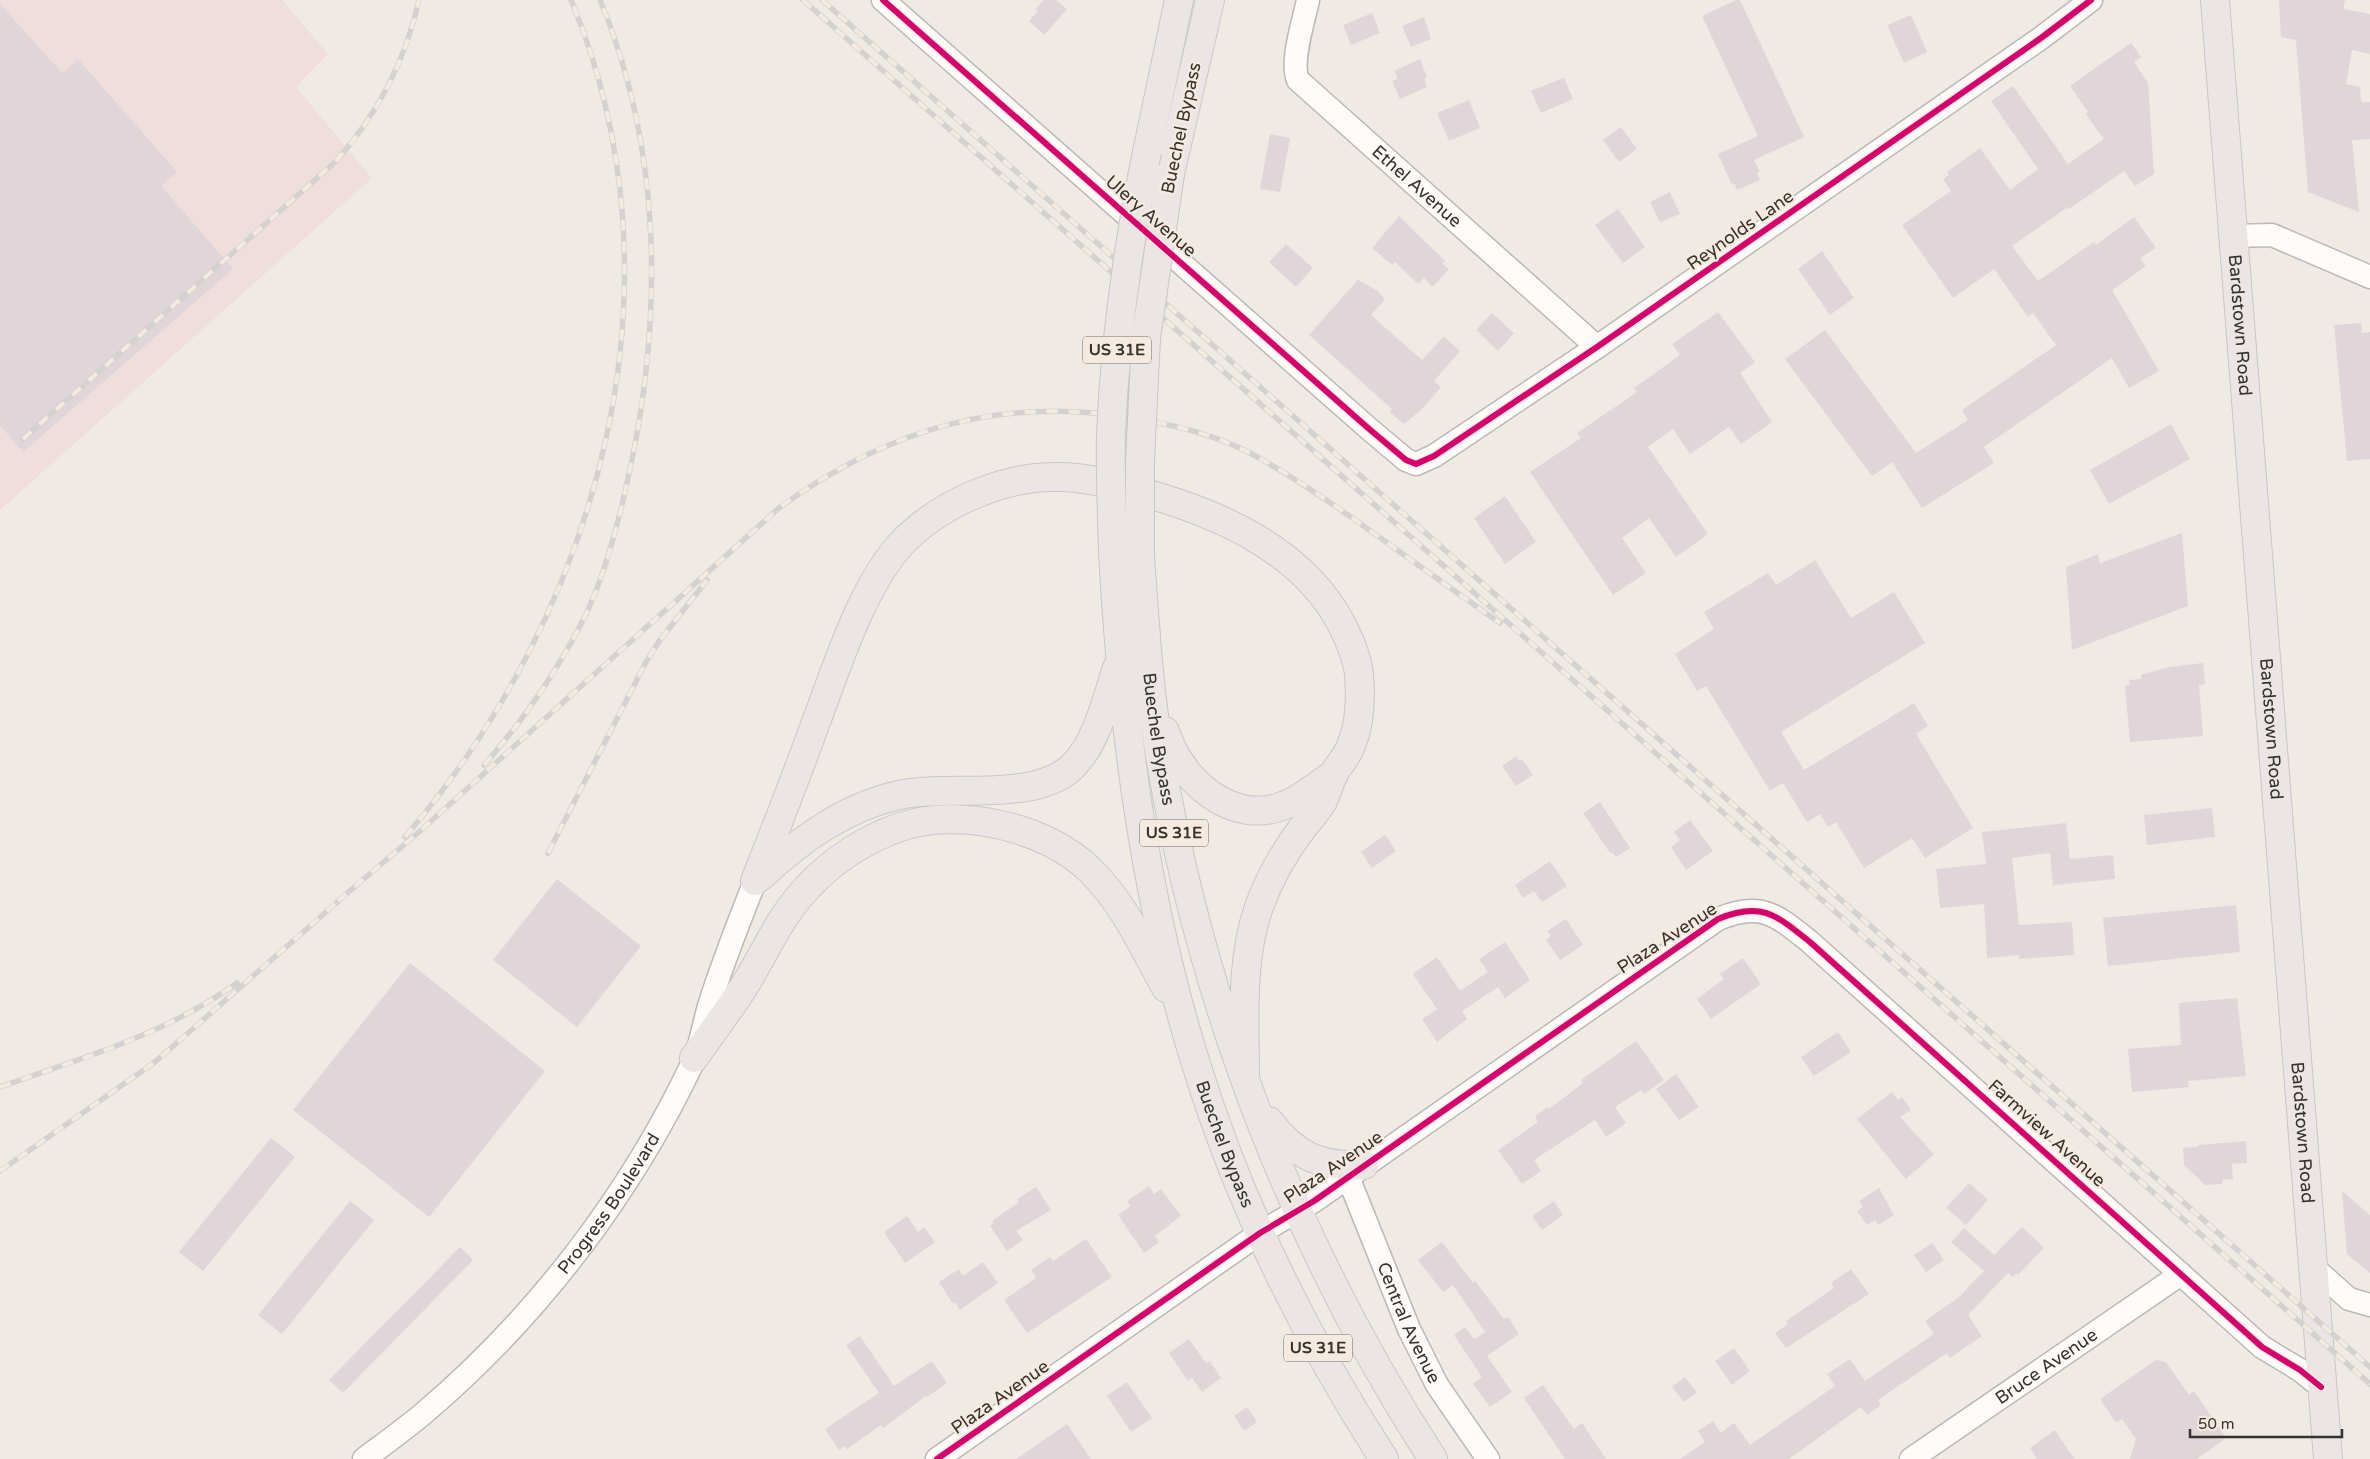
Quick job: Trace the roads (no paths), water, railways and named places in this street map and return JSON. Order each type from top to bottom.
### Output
[{"type":"main road","name":"Buechel Bypass","points":[[1179,0],[1129,244],[1116,362],[1111,434],[1113,551],[1119,662],[1128,736],[1154,894],[1184,1019],[1212,1111],[1260,1233],[1326,1363],[1384,1459]]},
{"type":"main road","name":"Buechel Bypass","points":[[1210,0],[1170,174],[1146,338],[1140,460],[1140,556],[1151,681],[1161,760],[1190,901],[1205,958],[1249,1089],[1298,1208],[1346,1310],[1433,1459]]},
{"type":"main road","name":"Bardstown Road","points":[[2215,0],[2328,1459]]},
{"type":"main road","points":[[755,881],[852,628],[883,567],[912,533],[934,518],[985,491],[1019,481],[1054,476],[1078,478],[1120,486],[1212,516],[1248,534],[1294,566],[1312,582],[1327,600],[1348,636],[1358,673],[1360,692],[1356,732],[1349,750],[1334,774],[1322,802],[1282,856],[1258,911],[1246,975],[1249,1089],[1280,1137],[1304,1155],[1356,1171]]},
{"type":"main road","points":[[755,881],[812,834],[837,819],[878,801],[919,792],[1024,788],[1050,782],[1061,776],[1081,757],[1089,743],[1119,662]]},
{"type":"main road","points":[[1151,681],[1168,740],[1179,762],[1198,784],[1223,802],[1245,809],[1284,806],[1334,774]]},
{"type":"main road","points":[[694,1058],[747,982],[790,907],[808,887],[829,866],[849,850],[902,827],[926,823],[955,821],[1008,826],[1048,841],[1089,869],[1120,904],[1184,1019]]},
{"type":"street","name":"Ulery Avenue","points":[[883,0],[1399,454]]},
{"type":"street","name":"Ethel Avenue","points":[[1308,0],[1296,62],[1298,80],[1597,347]]},
{"type":"street","name":"Reynolds Lane","points":[[1399,454],[1416,464],[1428,459],[1597,347],[1877,154],[2042,38],[2091,0]]},
{"type":"street","points":[[2233,236],[2272,234],[2370,277]]},
{"type":"street","name":"Progress Boulevard","points":[[364,1459],[424,1413],[490,1351],[553,1283],[603,1216],[648,1143],[694,1058],[710,1004],[755,881]]},
{"type":"street","name":"Plaza Avenue","points":[[937,1459],[1260,1233],[1356,1171],[1718,919],[1738,911],[1750,910]]},
{"type":"street","name":"Farmview Avenue","points":[[1750,910],[1762,911],[1782,920],[1810,942],[2262,1347],[2300,1370],[2321,1387]]},
{"type":"street","name":"Central Avenue","points":[[1356,1171],[1412,1336],[1437,1385],[1488,1459]]},
{"type":"street","points":[[2314,1268],[2349,1299],[2370,1305]]},
{"type":"street","name":"Bruce Avenue","points":[[1911,1459],[2181,1274]]},
{"type":"railway","points":[[23,439],[334,163],[363,126],[387,87],[406,45],[419,0]]},
{"type":"railway","points":[[405,837],[473,747],[530,650],[575,547],[606,440],[622,330],[623,219],[606,108],[571,0]]},
{"type":"railway","points":[[484,765],[514,729],[554,672],[588,610],[602,576],[618,523],[641,410],[648,351],[651,292],[651,232],[645,173],[635,114],[620,57],[600,0]]},
{"type":"railway","points":[[803,0],[2370,1384]]},
{"type":"railway","points":[[822,0],[2370,1367]]},
{"type":"railway","points":[[338,901],[419,832],[779,508],[821,480],[864,456],[907,438],[952,424],[997,415],[1044,411],[1093,413],[1157,422],[1211,437],[1250,453],[1297,481],[1343,511],[1500,623]]},
{"type":"railway","points":[[548,853],[646,662],[660,640],[707,580]]},
{"type":"railway","points":[[0,1171],[155,1062],[342,898]]},
{"type":"railway","points":[[0,1087],[122,1044],[180,1017],[237,983]]}]
